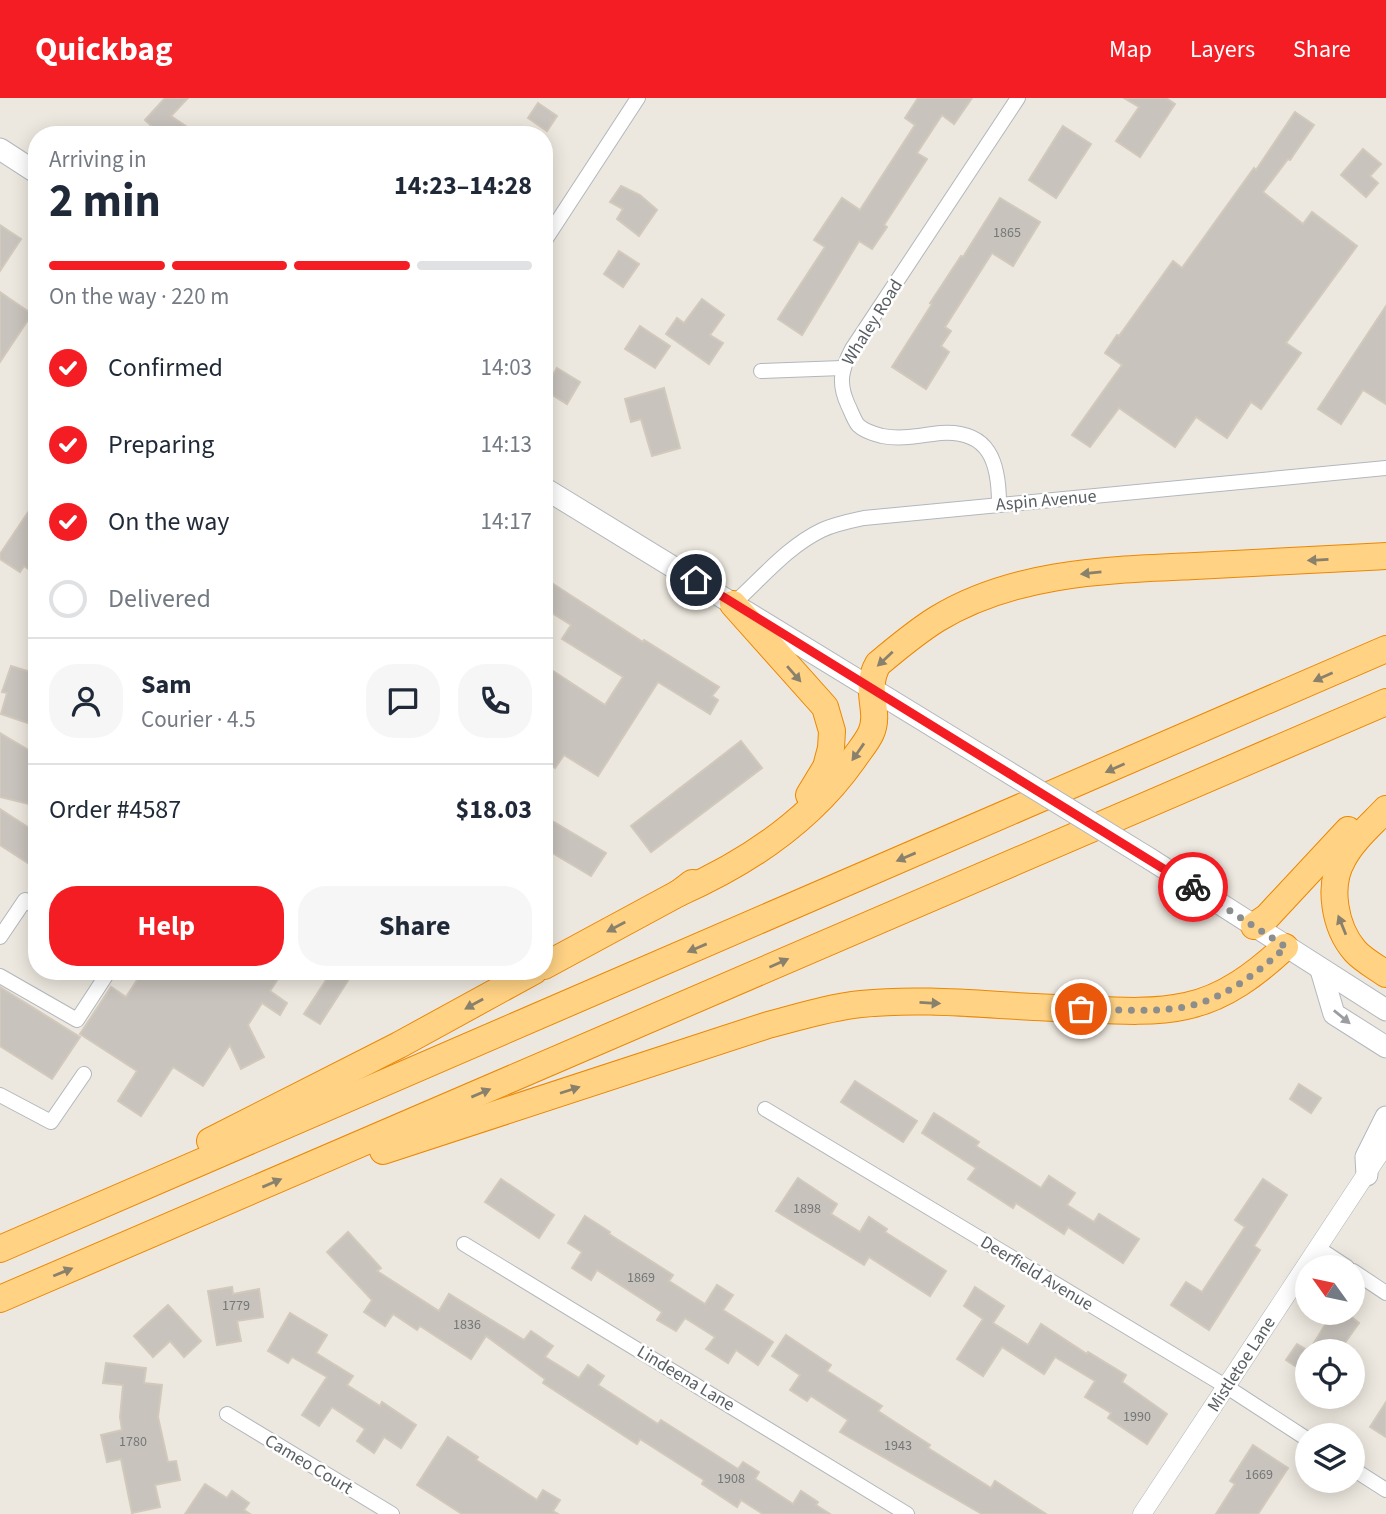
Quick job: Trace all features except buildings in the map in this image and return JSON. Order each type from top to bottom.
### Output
[{"type":"highway","points":[[553,961],[679,893],[720,875],[767,845],[810,809],[844,772],[872,731],[874,721],[870,688],[878,664],[938,618],[998,591],[1042,579],[1116,570],[1386,556]]},
{"type":"highway","points":[[679,893],[792,811],[819,782],[831,748],[832,731],[825,707],[733,604]]},
{"type":"highway","points":[[0,1249],[1386,649]]},
{"type":"highway","points":[[0,1299],[1386,702]]},
{"type":"highway","points":[[1254,926],[1273,911],[1366,813],[1386,800]]},
{"type":"highway","points":[[1386,809],[1342,859],[1334,898],[1344,932],[1356,953],[1386,974]]},
{"type":"highway","points":[[316,1164],[385,1151],[768,1025],[826,1010],[862,1003],[919,1002],[1136,1010],[1185,1007],[1216,996],[1244,981],[1286,947]]},
{"type":"highway","points":[[142,1188],[180,1156],[399,1045],[518,980]]},
{"type":"main road","points":[[0,149],[28,167]]},
{"type":"main road","points":[[553,494],[1150,859],[1386,1010]]},
{"type":"main road","points":[[1321,970],[1334,1014],[1386,1047]]},
{"type":"main road","points":[[1367,1175],[1366,1157],[1386,1117]]},
{"type":"street","points":[[553,228],[638,98]]},
{"type":"street","name":"Whaley Road","points":[[999,504],[996,465],[988,449],[980,442],[966,435],[953,433],[898,439],[867,431],[858,425],[844,396],[842,368],[1018,98]]},
{"type":"street","points":[[761,371],[842,368]]},
{"type":"street","name":"Aspin Avenue","points":[[733,604],[798,545],[824,529],[864,518],[1386,468]]},
{"type":"street","points":[[0,937],[25,900],[28,902]]},
{"type":"street","points":[[0,976],[77,1020],[103,980]]},
{"type":"street","points":[[0,1095],[51,1122],[84,1074]]},
{"type":"street","name":"Deerfield Avenue","points":[[765,1109],[1227,1387],[1295,1431]]},
{"type":"street","name":"Mistletoe Lane","points":[[1142,1514],[1386,1144]]},
{"type":"street","name":"Lindeena Lane","points":[[464,1244],[907,1514]]},
{"type":"street","points":[[1318,1248],[1329,1255]]},
{"type":"street","points":[[1365,1279],[1386,1293]]},
{"type":"street","name":"Cameo Court","points":[[227,1414],[392,1514]]},
{"type":"street","points":[[1365,1477],[1386,1490]]},
{"type":"way so far","points":[[1081,1009],[1185,1007],[1216,996],[1244,981],[1286,947],[1193,887]]},
{"type":"route","points":[[696,580],[1193,887]]}]
